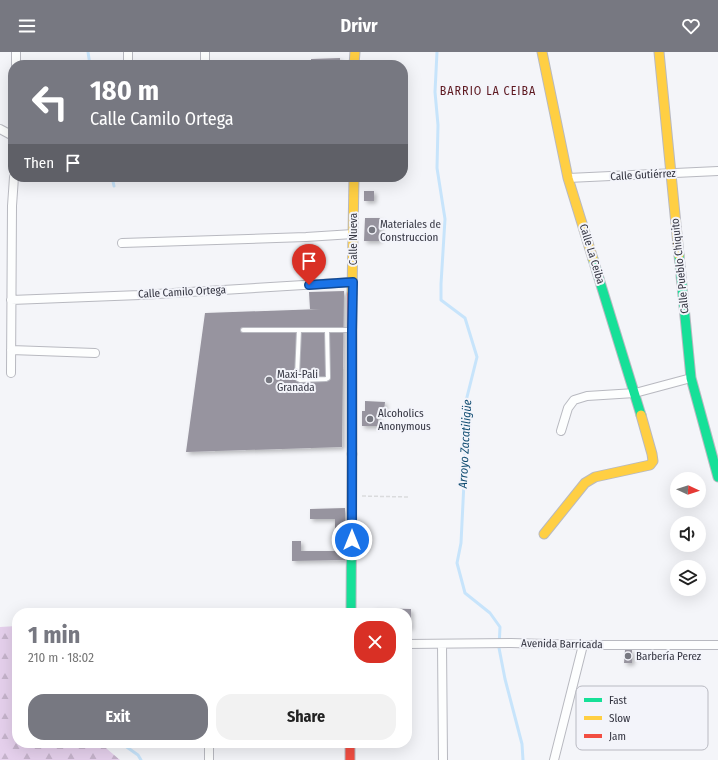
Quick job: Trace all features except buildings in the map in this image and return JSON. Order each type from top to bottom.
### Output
[{"type":"street","name":"Calle La Ceiba","points":[[542,52],[568,178],[635,394],[652,454],[652,461],[650,464],[595,477],[585,482],[544,534]]},
{"type":"street","name":"Calle Pueblo Chiquito","points":[[659,52],[691,378],[716,464],[718,477]]},
{"type":"street","name":"Calle Gutiérrez","points":[[568,178],[718,171]]},
{"type":"street","points":[[11,373],[12,206],[14,182]]},
{"type":"street","name":"Calle Nueva","points":[[351,608],[354,182]]},
{"type":"street","points":[[122,243],[353,234]]},
{"type":"street","name":"Calle Camilo Ortega","points":[[11,300],[140,295],[353,282]]},
{"type":"street","points":[[11,350],[95,353]]},
{"type":"street","points":[[562,431],[568,408],[574,400],[587,396],[635,394],[691,378]]},
{"type":"street","name":"Avenida Barricada","points":[[412,644],[511,643],[582,645],[718,645]]},
{"type":"street","points":[[442,644],[443,760]]},
{"type":"street","points":[[554,760],[582,645]]},
{"type":"street","points":[[209,748],[209,760]]},
{"type":"street","points":[[350,748],[350,760]]},
{"type":"lane","points":[[243,330],[352,330]]},
{"type":"lane","points":[[299,330],[297,376],[300,380],[328,378],[328,330]]},
{"type":"path","points":[[352,496],[409,497]]},
{"type":"green space","points":[[12,626],[12,748],[106,748],[120,760],[0,760],[0,627]]},
{"type":"waterway","points":[[88,52],[89,60]]},
{"type":"waterway","name":"Arroyo Zacatiligüe","points":[[437,52],[435,92],[438,125],[437,168],[445,219],[441,300],[465,318],[477,357],[466,401],[461,543],[457,563],[465,593],[490,613],[500,627],[499,648],[505,679],[522,744],[523,760]]},
{"type":"waterway","points":[[113,182],[114,186]]},
{"type":"waterway","points":[[128,748],[138,755],[141,760]]},
{"type":"traffic: fast","points":[[679,255],[691,378],[718,477]]},
{"type":"traffic: fast","points":[[593,259],[641,415]]},
{"type":"traffic: fast","points":[[351,608],[352,454]]},
{"type":"traffic: slow","points":[[354,60],[355,52]]},
{"type":"traffic: slow","points":[[542,52],[568,178],[593,259]]},
{"type":"traffic: slow","points":[[659,52],[679,255]]},
{"type":"traffic: slow","points":[[352,294],[354,182]]},
{"type":"traffic: slow","points":[[544,534],[585,483],[595,477],[650,465],[653,461],[652,454],[641,415]]},
{"type":"traffic: jam","points":[[352,294],[352,454]]},
{"type":"traffic: jam","points":[[350,748],[350,760]]},
{"type":"place","name":"Materiales de Construccion","points":[[372,230]]},
{"type":"place","name":"Maxi-Pali Granada","points":[[269,380]]},
{"type":"place","name":"Alcoholics Anonymous","points":[[370,419]]},
{"type":"place","name":"Barbería Perez","points":[[628,656]]},
{"type":"district","name":"BARRIO LA CEIBA","points":[[488,91]]},
{"type":"route","points":[[309,285],[353,282],[352,540]]}]
